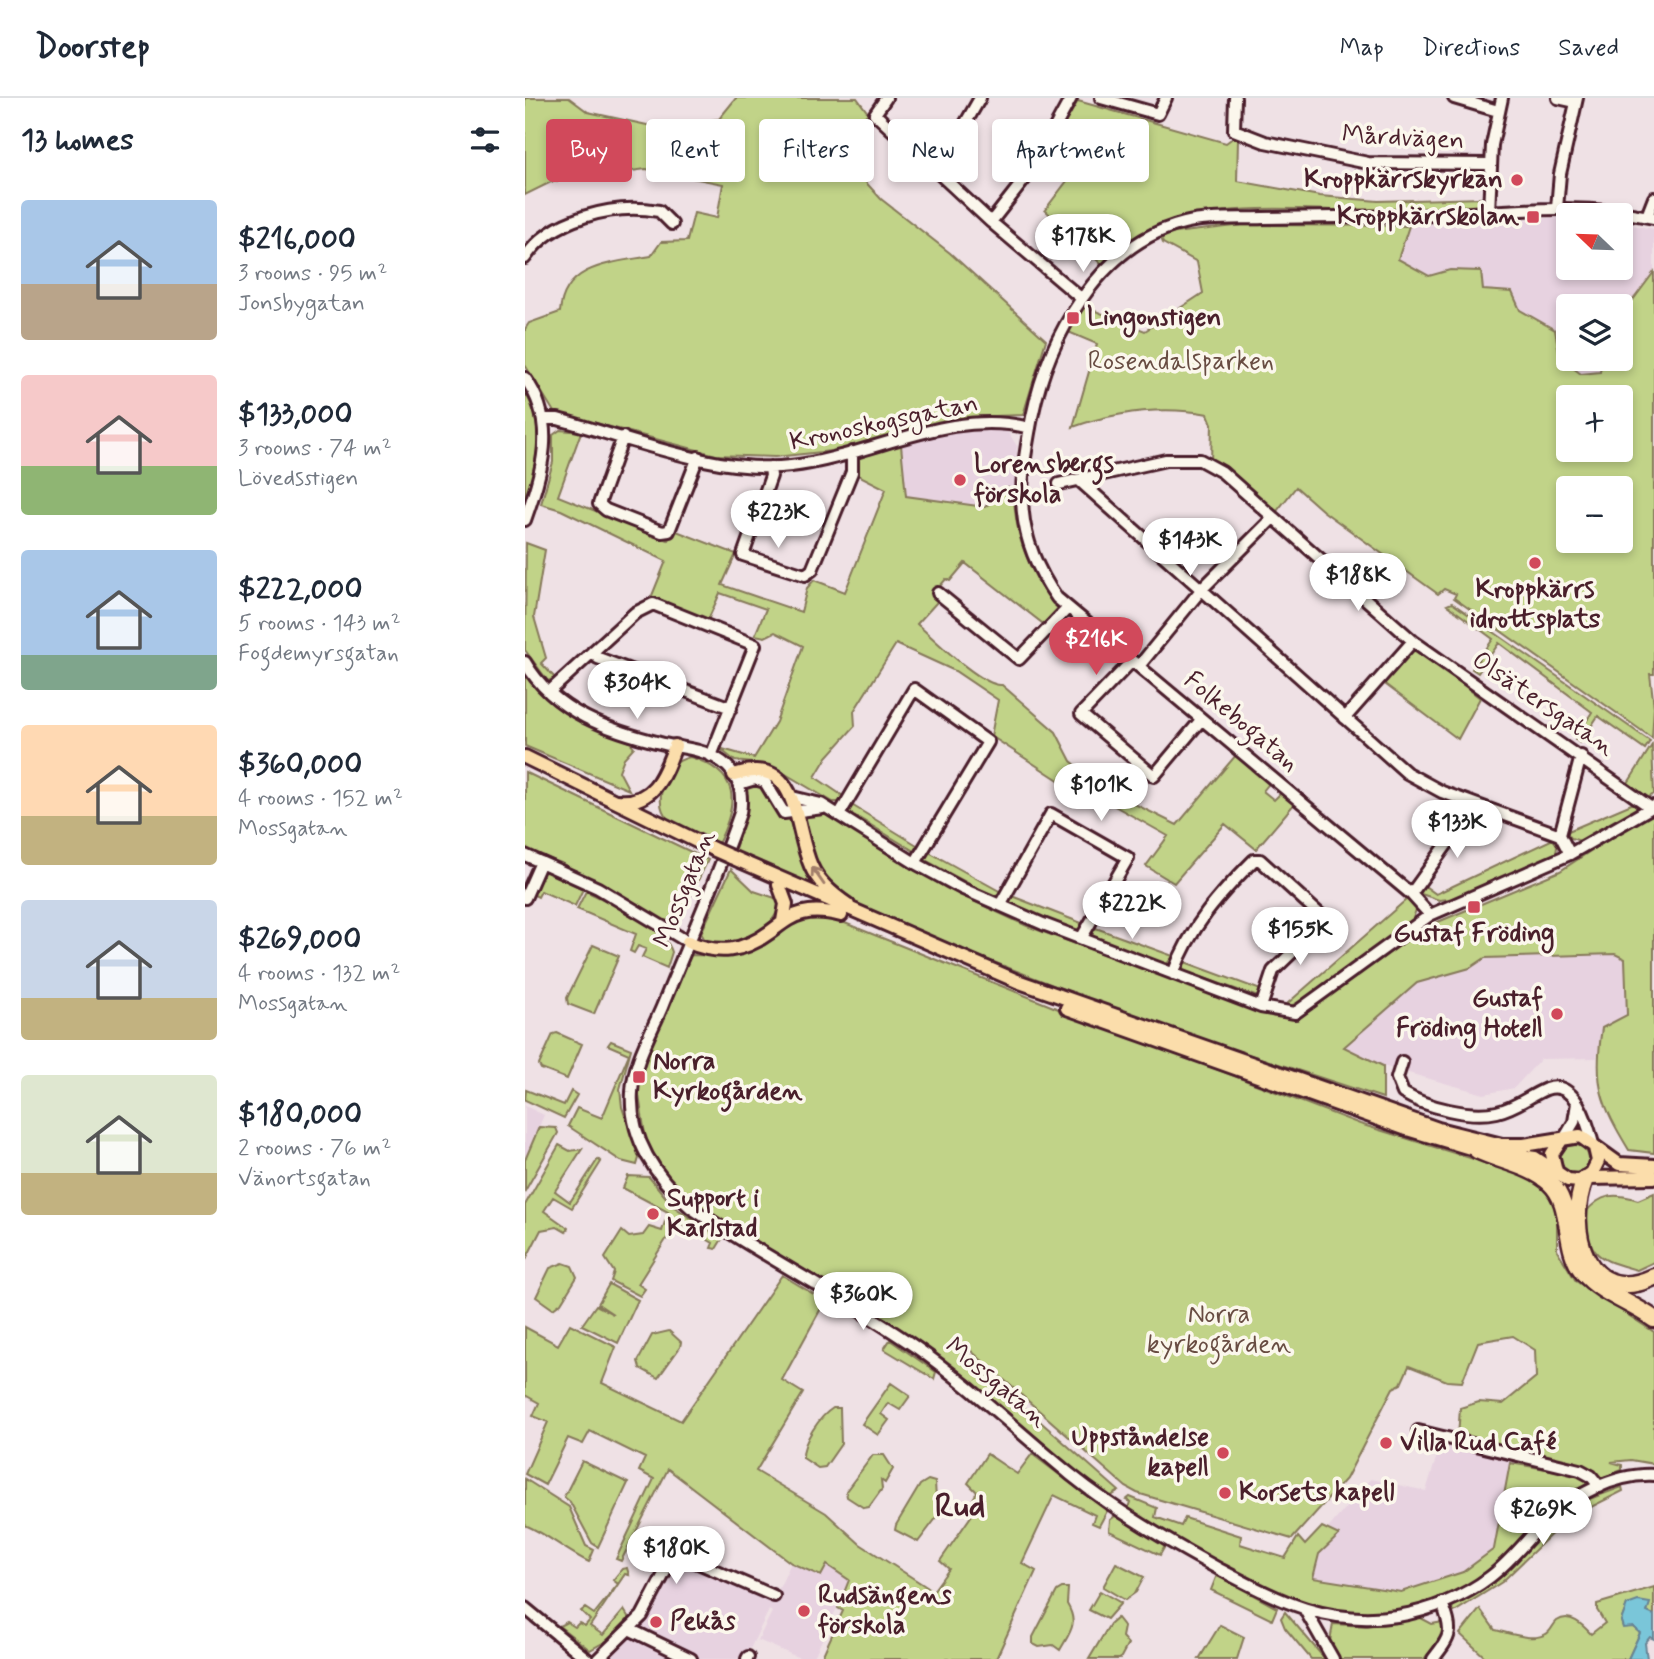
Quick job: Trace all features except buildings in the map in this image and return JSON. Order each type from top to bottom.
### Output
[{"type":"highway","points":[[1477,1150],[1540,1176],[1552,1184],[1560,1200],[1575,1262],[1587,1277],[1654,1319]]},
{"type":"highway","points":[[1559,1174],[1569,1204],[1567,1233]]},
{"type":"highway","points":[[1586,1178],[1576,1216],[1579,1243],[1586,1260],[1599,1273],[1616,1281],[1638,1283],[1654,1277]]},
{"type":"main road","points":[[613,800],[636,800],[656,788],[675,746]]},
{"type":"main road","points":[[525,757],[841,915],[945,960],[1135,1034],[1407,1129],[1477,1150],[1529,1157],[1574,1181],[1586,1178],[1654,1177]]},
{"type":"main road","points":[[525,766],[712,851]]},
{"type":"main road","points":[[736,779],[753,770],[769,773],[785,784],[792,797],[815,873],[835,895],[870,919]]},
{"type":"main road","points":[[730,860],[1017,981],[1438,1129],[1502,1145],[1580,1136],[1619,1164],[1654,1166]]},
{"type":"main road","points":[[779,885],[786,904],[783,921]]},
{"type":"main road","points":[[688,942],[712,951],[729,951],[762,937],[783,921],[817,911],[841,915]]},
{"type":"main road","points":[[1559,1174],[1552,1154],[1564,1138]]},
{"type":"main road","points":[[1586,1178],[1596,1167],[1594,1146]]},
{"type":"street","points":[[886,98],[875,114],[888,126]]},
{"type":"street","points":[[968,119],[980,98]]},
{"type":"street","points":[[991,222],[1031,171],[1071,98]]},
{"type":"street","points":[[1101,98],[1158,114],[1166,98]]},
{"type":"street","name":"Mårdvägen","points":[[1235,98],[1234,130],[1265,142],[1368,163],[1490,164]]},
{"type":"street","points":[[1454,98],[1498,111]]},
{"type":"street","points":[[1489,212],[1490,164],[1502,98]]},
{"type":"street","points":[[1557,203],[1560,174],[1576,100],[1558,98]]},
{"type":"street","points":[[948,182],[1081,299]]},
{"type":"street","points":[[1651,217],[1654,198]]},
{"type":"street","name":"Folkebogatan","points":[[1430,915],[1411,894],[1067,609],[1039,572],[1021,517],[1020,490],[1030,428],[1048,358],[1081,299],[1112,266],[1140,242],[1164,230],[1203,220],[1556,208]]},
{"type":"street","points":[[525,258],[534,245],[554,230],[605,212],[659,211],[672,224]]},
{"type":"street","name":"Folkebogatan","points":[[1633,214],[1651,217]]},
{"type":"street","points":[[525,378],[538,402],[546,442],[542,468],[525,520]]},
{"type":"street","name":"Kronoskogsgatan","points":[[543,419],[558,419],[698,457],[770,467],[832,460],[852,452],[955,426],[997,423],[1030,428]]},
{"type":"street","points":[[623,437],[599,504],[606,510],[668,533],[698,457]]},
{"type":"street","points":[[770,467],[771,477],[743,555],[808,573],[852,472],[852,452]]},
{"type":"street","name":"Olsätersgatan","points":[[1059,484],[1081,482],[1166,460],[1200,460],[1221,472],[1413,641],[1652,806]]},
{"type":"street","points":[[1081,482],[1407,773],[1475,805],[1560,835],[1570,854]]},
{"type":"street","points":[[1201,720],[1154,776],[1081,714],[1136,664],[1201,590],[1273,518]]},
{"type":"street","points":[[938,593],[1019,659],[1067,609]]},
{"type":"street","points":[[549,692],[635,613],[653,604],[755,645],[712,756]]},
{"type":"street","points":[[1345,718],[1413,641]]},
{"type":"street","points":[[593,651],[598,658],[731,708]]},
{"type":"street","points":[[525,662],[549,692],[567,707],[608,727],[712,756],[736,779],[761,780],[772,789],[781,812],[812,808],[834,812]]},
{"type":"street","points":[[834,812],[914,689],[986,739],[985,747],[915,863]]},
{"type":"street","points":[[1560,835],[1581,757]]},
{"type":"street","name":"Mossgatan","points":[[736,779],[740,813],[641,1059],[632,1093],[635,1122],[645,1152],[672,1192],[709,1220],[916,1347],[1072,1476],[1120,1511],[1268,1595],[1305,1610],[1367,1618],[1409,1613],[1442,1603],[1490,1577],[1555,1512],[1618,1480],[1654,1475]]},
{"type":"street","points":[[792,797],[834,812],[915,863],[1000,905],[1261,1007],[1295,1013],[1430,915],[1570,854],[1652,806]]},
{"type":"street","points":[[1411,894],[1475,805]]},
{"type":"street","points":[[1000,905],[1051,814],[1128,858],[1082,937]]},
{"type":"street","points":[[525,855],[598,888],[688,942]]},
{"type":"street","points":[[1173,974],[1181,951],[1206,911],[1257,859],[1326,920],[1273,971],[1261,1007]]},
{"type":"street","points":[[525,898],[541,862]]},
{"type":"street","points":[[1402,1062],[1397,1078],[1399,1089],[1408,1096],[1444,1108],[1471,1113],[1493,1113],[1514,1107],[1553,1087],[1567,1091],[1577,1103],[1594,1146]]},
{"type":"street","points":[[1564,1138],[1574,1122],[1577,1103]]},
{"type":"street","points":[[1418,1431],[1580,1470],[1591,1476],[1600,1487]]},
{"type":"street","points":[[599,1659],[631,1630],[649,1604],[675,1553],[774,1596]]},
{"type":"street","points":[[1433,1659],[1450,1634],[1451,1626],[1442,1603]]},
{"type":"street","points":[[525,1608],[587,1659]]},
{"type":"street","points":[[1305,1610],[1333,1659]]},
{"type":"street","points":[[631,1630],[691,1659]]},
{"type":"shaded area","points":[[1556,218],[1556,280],[1633,280],[1633,225],[1654,229],[1654,274],[1633,301],[1633,294],[1556,294],[1556,336],[1555,330],[1450,270],[1428,276],[1398,259],[1409,226]]},
{"type":"shaded area","points":[[1577,371],[1600,371],[1600,372],[1581,374]]},
{"type":"shaded area","name":"Lorensbergs förskola","points":[[993,429],[1008,432],[1017,446],[1015,523],[986,507],[906,496],[901,445],[947,434]]},
{"type":"shaded area","points":[[1615,954],[1625,959],[1627,1016],[1602,1028],[1597,1058],[1541,1059],[1514,1088],[1484,1094],[1383,1066],[1344,1047],[1417,983],[1470,968],[1485,958]]},
{"type":"shaded area","points":[[525,1106],[544,1115],[525,1160]]},
{"type":"shaded area","points":[[1443,1436],[1513,1452],[1494,1549],[1463,1572],[1401,1592],[1313,1578],[1324,1533],[1371,1479],[1426,1491]]},
{"type":"shaded area","points":[[674,1550],[772,1603],[791,1563],[821,1576],[826,1565],[850,1580],[813,1659],[802,1659],[758,1640],[772,1612],[769,1610],[745,1659],[601,1659],[629,1629]]},
{"type":"green space","points":[[525,98],[569,98],[588,112],[620,119],[546,119],[546,182],[551,182],[525,195]]},
{"type":"green space","points":[[736,98],[857,98],[868,113],[862,119],[759,119],[759,182],[866,182],[881,199],[950,253],[1046,340],[1023,415],[966,417],[841,450],[775,457],[716,455],[554,412],[525,365],[525,329],[529,323],[560,312],[563,296],[570,284],[580,275],[606,264],[651,256],[661,242],[687,241],[694,213],[717,218],[723,184],[713,182],[745,182],[745,119],[719,119]]},
{"type":"green space","points":[[1078,101],[1141,119],[1067,119]]},
{"type":"green space","points":[[1149,121],[1226,143],[1234,137],[1238,140],[1237,181],[1320,196],[1378,201],[1482,198],[1477,207],[1417,211],[1249,209],[1198,215],[1174,221],[1145,234],[1103,266],[1045,210],[1066,182],[1149,182]]},
{"type":"green space","points":[[632,122],[646,125],[646,169],[632,171]]},
{"type":"green space","name":"Rosendalsparken","points":[[1244,225],[1409,226],[1398,259],[1429,276],[1450,270],[1481,271],[1483,290],[1512,292],[1520,310],[1555,330],[1556,371],[1577,371],[1581,374],[1633,371],[1633,300],[1654,272],[1654,674],[1650,674],[1654,707],[1652,738],[1454,598],[1456,594],[1444,589],[1438,594],[1323,511],[1296,487],[1277,511],[1272,512],[1211,462],[1212,424],[1208,414],[1140,412],[1073,427],[1097,344],[1066,331],[1083,306],[1145,331],[1203,293],[1197,262],[1163,243],[1161,238],[1174,233]]},
{"type":"green space","points":[[525,392],[536,419],[537,446],[525,502]]},
{"type":"green space","points":[[560,430],[581,432],[558,496],[668,540],[674,530],[736,554],[722,585],[801,612],[807,588],[814,580],[845,592],[886,489],[856,474],[858,458],[901,445],[906,496],[985,507],[1008,488],[1014,495],[1018,530],[1029,562],[1058,611],[1046,626],[965,563],[950,581],[946,579],[934,593],[937,602],[917,624],[971,670],[993,684],[1002,685],[1056,732],[1071,761],[1108,791],[1177,825],[1236,755],[1271,781],[1263,791],[1274,800],[1283,791],[1295,803],[1256,849],[1225,824],[1174,883],[1146,866],[1168,836],[1070,781],[1063,783],[991,736],[998,700],[955,671],[896,644],[854,711],[855,726],[827,757],[815,777],[843,796],[839,802],[833,802],[770,765],[735,761],[719,748],[754,758],[776,722],[803,646],[775,632],[765,637],[755,635],[766,609],[720,593],[708,620],[651,598],[666,561],[561,510],[541,504],[553,462],[553,435]]},
{"type":"green space","points":[[526,543],[545,550],[534,617],[546,658],[541,663],[555,678],[548,681],[525,650]]},
{"type":"green space","points":[[1452,603],[1650,741],[1645,749],[1598,716],[1580,743],[1575,739],[1592,712],[1499,643],[1478,673],[1472,669],[1493,639],[1447,605]]},
{"type":"green space","points":[[1416,648],[1480,698],[1458,739],[1382,682]]},
{"type":"green space","points":[[525,671],[545,694],[568,713],[592,727],[624,738],[634,747],[624,758],[619,771],[629,790],[525,746]]},
{"type":"green space","points":[[1652,745],[1654,794],[1647,798],[1628,783]]},
{"type":"green space","points":[[690,757],[718,771],[731,790],[730,815],[718,844],[683,830],[666,817],[662,808],[661,797],[668,773],[676,763]]},
{"type":"green space","points":[[525,772],[708,860],[680,917],[665,921],[561,863],[525,850]]},
{"type":"green space","points":[[763,775],[946,888],[1027,926],[1274,1017],[1292,1018],[1305,1013],[1426,927],[1560,871],[1640,818],[1654,815],[1654,1153],[1629,1150],[1606,1106],[1599,1079],[1602,1028],[1627,1015],[1625,959],[1615,954],[1485,958],[1470,968],[1417,983],[1344,1047],[1383,1066],[1383,1098],[1140,1019],[919,933],[734,852],[747,810],[746,787]]},
{"type":"green space","points":[[1636,802],[1636,809],[1583,842],[1571,838],[1566,832]]},
{"type":"green space","points":[[850,804],[917,845],[914,851],[849,812]]},
{"type":"green space","points":[[1553,839],[1557,845],[1556,856],[1461,898],[1439,900],[1421,894],[1422,884],[1436,894]]},
{"type":"green space","points":[[927,851],[1001,892],[993,897],[925,860]]},
{"type":"green space","points":[[731,869],[754,891],[781,900],[771,922],[753,937],[730,945],[706,942],[701,933]]},
{"type":"green space","points":[[546,871],[583,889],[575,906],[541,891],[538,897],[532,894],[541,873]]},
{"type":"green space","points":[[586,891],[622,908],[659,933],[672,952],[667,968],[642,957],[646,949],[638,946],[634,953],[630,951],[636,934],[577,909]]},
{"type":"green space","points":[[1009,895],[1084,924],[1077,932],[1011,905]]},
{"type":"green space","points":[[1407,899],[1417,907],[1412,921],[1304,1001],[1287,1007],[1288,1003]]},
{"type":"green space","name":"Norra kyrkogården","points":[[810,909],[1066,1012],[1360,1124],[1522,1174],[1547,1187],[1557,1210],[1557,1250],[1576,1281],[1654,1332],[1654,1464],[1631,1460],[1611,1462],[1622,1465],[1622,1470],[1602,1478],[1579,1466],[1458,1437],[1460,1408],[1479,1402],[1503,1404],[1536,1377],[1535,1350],[1513,1336],[1478,1342],[1462,1382],[1447,1381],[1409,1366],[1401,1384],[1393,1388],[1346,1479],[1292,1539],[1137,1493],[1126,1487],[961,1342],[959,1350],[1119,1491],[1108,1498],[955,1368],[864,1305],[711,1214],[680,1192],[664,1174],[646,1141],[638,1089],[645,1055],[671,992],[677,987],[691,955],[727,953],[755,944]]},
{"type":"green space","points":[[1093,927],[1173,956],[1166,965],[1093,938]]},
{"type":"green space","points":[[593,945],[619,956],[594,1014],[568,1004],[567,998]]},
{"type":"green space","points":[[1182,961],[1261,990],[1258,997],[1181,970]]},
{"type":"green space","points":[[557,1033],[582,1044],[567,1079],[541,1069],[539,1065],[553,1034]]},
{"type":"green space","points":[[611,1041],[631,1049],[620,1089],[622,1107],[639,1158],[637,1165],[621,1161],[568,1126],[577,1108],[602,1118],[629,1054],[608,1045]]},
{"type":"green space","points":[[526,1090],[564,1105],[571,1091],[577,1095],[564,1118],[525,1100]]},
{"type":"green space","points":[[539,1127],[556,1128],[558,1133],[525,1191],[525,1160]]},
{"type":"green space","points":[[559,1145],[570,1151],[582,1149],[555,1191],[570,1202],[598,1159],[601,1162],[572,1208],[553,1197],[544,1211],[568,1228],[566,1232],[557,1227],[541,1230],[525,1261],[525,1205]]},
{"type":"green space","points":[[1574,1145],[1580,1146],[1588,1154],[1588,1166],[1580,1174],[1574,1175],[1568,1174],[1560,1166],[1559,1160],[1560,1154],[1568,1146]]},
{"type":"green space","points":[[628,1176],[649,1177],[673,1206],[722,1239],[716,1249],[711,1248],[713,1243],[677,1222],[638,1284],[645,1289],[640,1296],[611,1281],[614,1272],[605,1258],[622,1231],[629,1237],[643,1235],[649,1227],[662,1231],[668,1212],[623,1188]]},
{"type":"green space","points":[[1654,1193],[1654,1262],[1637,1270],[1613,1263],[1597,1254],[1589,1239],[1585,1213],[1591,1206],[1609,1196],[1638,1200]]},
{"type":"green space","points":[[563,1263],[572,1266],[577,1277],[561,1303],[553,1309],[536,1297],[550,1268]]},
{"type":"green space","points":[[782,1275],[825,1301],[782,1380],[803,1393],[756,1471],[826,1513],[860,1544],[933,1591],[949,1569],[940,1561],[976,1509],[973,1499],[977,1492],[968,1483],[987,1454],[1017,1474],[1032,1454],[1107,1511],[1099,1526],[1092,1523],[1095,1515],[1054,1495],[1022,1563],[1036,1571],[996,1659],[821,1659],[843,1611],[838,1608],[849,1580],[827,1565],[821,1576],[791,1563],[668,1469],[621,1561],[616,1559],[654,1479],[639,1471],[645,1458],[590,1431],[583,1444],[568,1438],[545,1485],[525,1474],[548,1422],[533,1416],[539,1403],[525,1395],[525,1327],[558,1345],[570,1324],[616,1347],[602,1383],[681,1421]]},
{"type":"green space","points":[[609,1284],[638,1300],[618,1343],[582,1325],[596,1305],[613,1314],[598,1304]]},
{"type":"green space","points":[[669,1331],[681,1342],[680,1347],[658,1378],[640,1368],[638,1361],[652,1335]]},
{"type":"green space","points":[[890,1340],[936,1372],[934,1379],[884,1349]]},
{"type":"green space","points":[[891,1383],[910,1396],[900,1410],[888,1403],[881,1414],[889,1420],[878,1435],[862,1424]]},
{"type":"green space","points":[[833,1408],[840,1408],[841,1444],[825,1467],[818,1468],[803,1458],[803,1452],[813,1430]]},
{"type":"green space","points":[[873,1455],[884,1455],[893,1469],[885,1483],[881,1480],[882,1489],[869,1507],[864,1508],[847,1497],[846,1491]]},
{"type":"green space","points":[[582,1461],[628,1483],[598,1547],[592,1543],[570,1502],[564,1497]]},
{"type":"green space","points":[[1510,1463],[1576,1474],[1583,1476],[1587,1483],[1542,1516],[1496,1564],[1475,1580],[1427,1602],[1382,1611],[1337,1610],[1293,1600],[1251,1583],[1209,1561],[1127,1511],[1130,1502],[1126,1500],[1130,1497],[1157,1508],[1155,1517],[1181,1526],[1185,1518],[1241,1536],[1240,1544],[1285,1558],[1298,1537],[1305,1545],[1322,1527],[1339,1535],[1319,1554],[1313,1578],[1401,1592],[1463,1572],[1494,1549]]},
{"type":"green space","points":[[525,1479],[569,1507],[586,1546],[594,1550],[589,1562],[525,1525]]},
{"type":"green space","points":[[928,1480],[935,1482],[937,1517],[918,1542],[895,1530],[920,1485]]},
{"type":"green space","points":[[1622,1487],[1623,1491],[1567,1519],[1502,1582],[1451,1614],[1453,1606],[1514,1564],[1558,1516],[1573,1505]]},
{"type":"green space","points":[[1115,1516],[1165,1546],[1160,1555],[1109,1531],[1110,1520]]},
{"type":"green space","points":[[1116,1563],[1144,1577],[1136,1592],[1125,1600],[1103,1587]]},
{"type":"green space","points":[[627,1568],[629,1575],[625,1574],[590,1626],[603,1635],[624,1610],[629,1618],[608,1640],[590,1650],[559,1626],[567,1622],[575,1627],[579,1623],[585,1626],[590,1620],[581,1611],[585,1608],[594,1614],[618,1584],[613,1580],[622,1569]]},
{"type":"green space","points":[[1217,1575],[1277,1608],[1272,1620],[1211,1590]]},
{"type":"green space","points":[[1654,1587],[1654,1615],[1627,1605],[1621,1621],[1623,1627],[1633,1627],[1640,1633],[1628,1659],[1487,1659],[1460,1634],[1480,1609],[1495,1630],[1514,1635],[1541,1636],[1548,1633],[1557,1621],[1567,1618],[1580,1624],[1591,1634],[1605,1623],[1597,1610],[1597,1604]]},
{"type":"green space","points":[[1068,1588],[1067,1604],[1071,1611],[1072,1628],[1060,1650],[1053,1645],[1039,1647],[1033,1644],[1033,1637],[1057,1591]]},
{"type":"green space","points":[[1100,1591],[1121,1603],[1107,1619],[1089,1610]]},
{"type":"green space","points":[[1285,1612],[1325,1659],[1311,1659],[1285,1628],[1281,1618]]},
{"type":"green space","points":[[1419,1617],[1432,1624],[1443,1622],[1446,1631],[1424,1659],[1340,1659],[1330,1641],[1333,1624],[1366,1626]]},
{"type":"green space","points":[[1117,1618],[1124,1627],[1122,1637],[1128,1644],[1120,1659],[1089,1659],[1110,1624]]},
{"type":"green space","points":[[1220,1625],[1244,1637],[1237,1659],[1199,1659]]},
{"type":"water","points":[[1638,1601],[1650,1603],[1647,1612],[1654,1615],[1654,1639],[1650,1637],[1645,1643],[1647,1659],[1628,1659],[1640,1633],[1633,1627],[1623,1628],[1621,1621],[1627,1605]]},
{"type":"place","name":"Kroppkärrskyrkan","points":[[1517,180]]},
{"type":"place","name":"Kroppkärrskolan","points":[[1533,217]]},
{"type":"place","name":"Lingonstigen","points":[[1073,318]]},
{"type":"place","name":"Lorensbergs förskola","points":[[960,480]]},
{"type":"place","name":"Kroppkärrs idrottsplats","points":[[1535,563]]},
{"type":"place","name":"Gustaf Fröding","points":[[1474,907]]},
{"type":"place","name":"Gustaf Fröding Hotell","points":[[1557,1014]]},
{"type":"place","name":"Norra Kyrkogården","points":[[639,1077]]},
{"type":"place","name":"Support i Karlstad","points":[[653,1214]]},
{"type":"place","name":"Villa Rud Café","points":[[1386,1443]]},
{"type":"place","name":"Uppståndelse kapell","points":[[1223,1453]]},
{"type":"place","name":"Korsets kapell","points":[[1225,1493]]},
{"type":"place","name":"Rudsängens förskola","points":[[804,1611]]},
{"type":"place","name":"Pekås","points":[[656,1622]]},
{"type":"district","name":"Rud","points":[[960,1507]]}]
